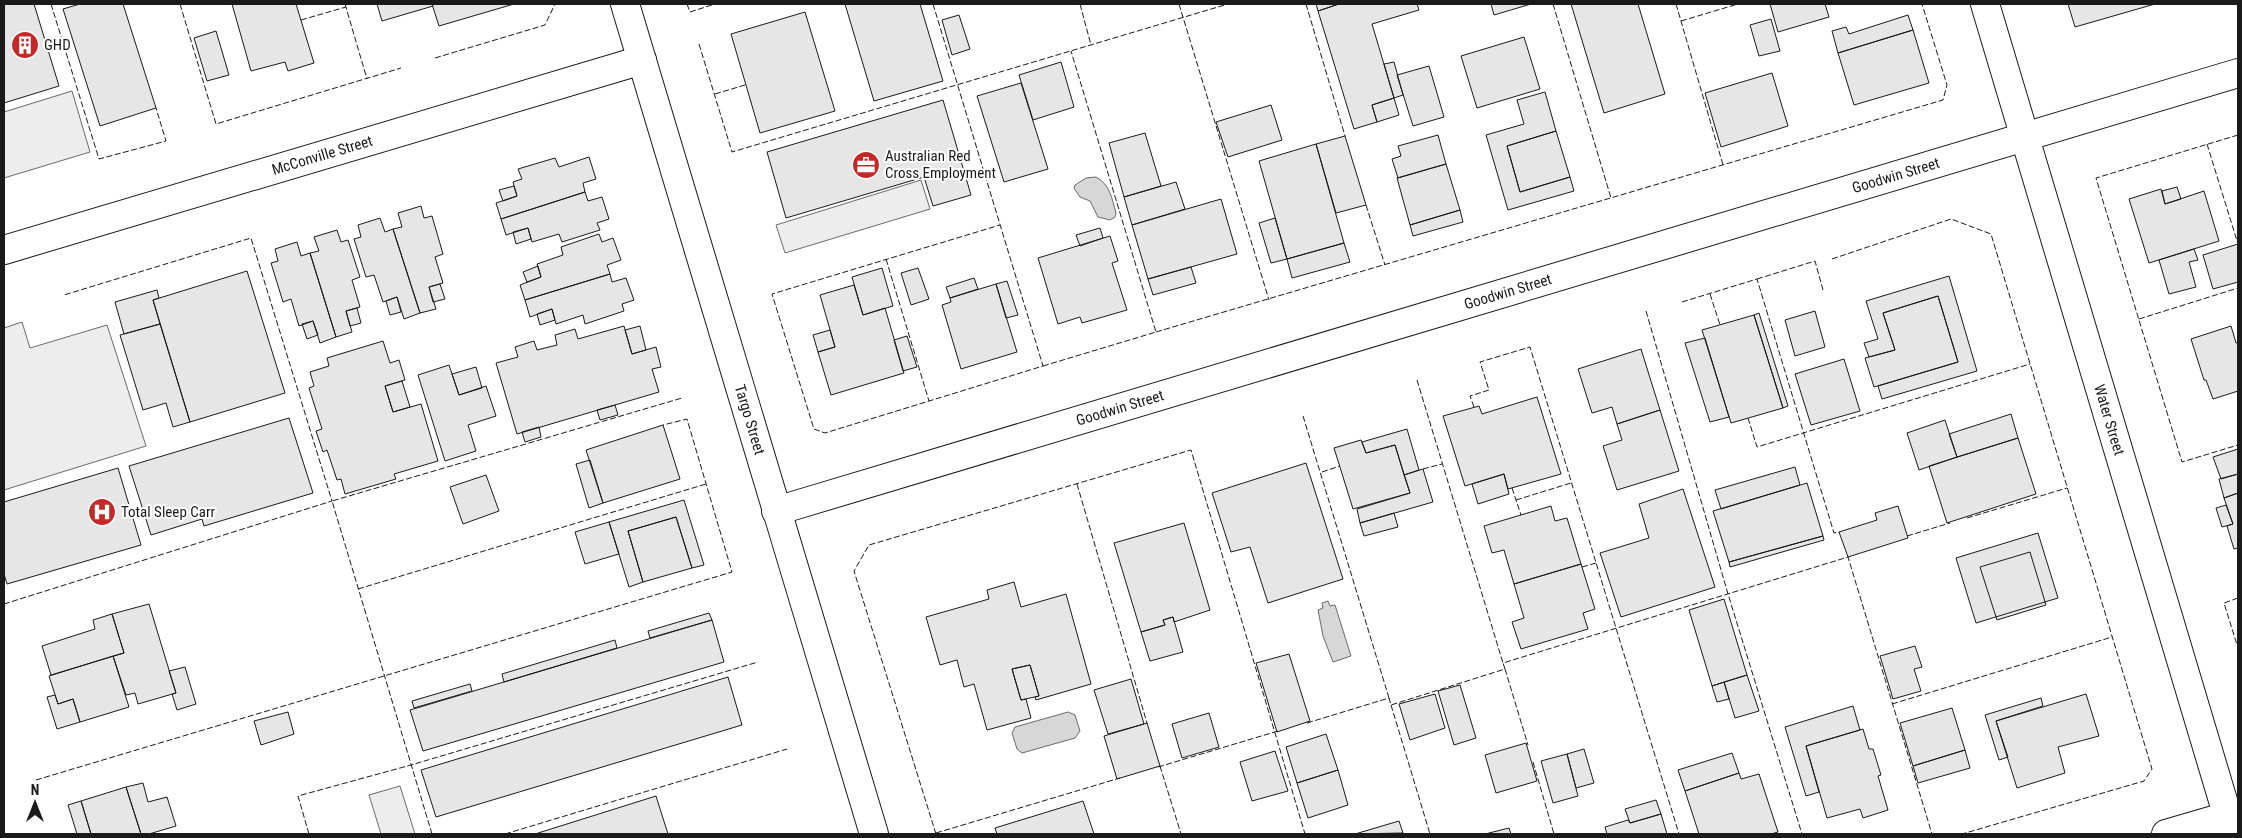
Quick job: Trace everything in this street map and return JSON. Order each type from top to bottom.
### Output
[{"type":"street","name":"Targo Street","points":[[625,4],[874,834]]},
{"type":"street","name":"Water Street","points":[[1985,4],[2233,821]]},
{"type":"street","name":"McConville Street","points":[[4,250],[642,60]]},
{"type":"street","name":"Goodwin Street","points":[[776,511],[2238,73]]},
{"type":"street","points":[[2166,834],[2233,821]]},
{"type":"shaded area","points":[[72,91],[90,152],[4,178],[4,112]]},
{"type":"shaded area","points":[[1096,177],[1101,180],[1112,197],[1116,213],[1115,217],[1110,220],[1098,217],[1090,201],[1080,197],[1074,188],[1075,185],[1086,178]]},
{"type":"shaded area","points":[[921,180],[930,209],[785,253],[776,225]]},
{"type":"shaded area","points":[[22,322],[30,348],[107,325],[146,446],[4,490],[4,328]]},
{"type":"shaded area","points":[[1328,601],[1330,606],[1335,605],[1351,656],[1333,662],[1323,636],[1318,610],[1323,608],[1322,603]]},
{"type":"shaded area","points":[[1068,712],[1075,715],[1080,731],[1075,738],[1022,753],[1017,749],[1012,733],[1015,727]]},
{"type":"shaded area","points":[[400,786],[415,834],[381,834],[369,795]]},
{"type":"building","name":"GHD","points":[[4,4],[34,4],[59,86],[4,103]]},
{"type":"building","points":[[80,4],[123,4],[156,108],[100,126],[63,9]]},
{"type":"building","points":[[232,4],[296,4],[314,63],[288,71],[285,62],[251,71]]},
{"type":"building","points":[[377,4],[432,4],[433,6],[382,21]]},
{"type":"building","points":[[432,4],[514,4],[439,26]]},
{"type":"building","points":[[845,4],[920,4],[943,81],[874,101]]},
{"type":"building","points":[[1316,4],[1339,4],[1318,11]]},
{"type":"building","points":[[1339,4],[1417,4],[1419,10],[1372,24],[1394,98],[1372,105],[1377,122],[1354,129],[1318,11]]},
{"type":"building","points":[[1491,4],[1531,4],[1494,15]]},
{"type":"building","points":[[1571,4],[1638,4],[1665,94],[1604,113]]},
{"type":"building","points":[[1770,4],[1825,4],[1829,17],[1778,32]]},
{"type":"building","points":[[2068,4],[2155,4],[2075,27]]},
{"type":"building","points":[[805,12],[835,111],[760,133],[731,34]]},
{"type":"building","points":[[959,15],[970,49],[952,55],[942,20]]},
{"type":"building","points":[[1908,15],[1913,30],[1838,53],[1832,31],[1846,27],[1849,34]]},
{"type":"building","points":[[1771,19],[1780,51],[1759,56],[1750,25]]},
{"type":"building","points":[[1913,30],[1929,83],[1854,105],[1838,53]]},
{"type":"building","points":[[216,31],[229,75],[207,81],[194,38]]},
{"type":"building","points":[[1524,37],[1540,89],[1477,108],[1461,56]]},
{"type":"building","points":[[1061,62],[1074,107],[1033,120],[1019,75]]},
{"type":"building","points":[[1394,62],[1403,95],[1394,98],[1384,64]]},
{"type":"building","points":[[1429,66],[1444,117],[1413,126],[1397,75]]},
{"type":"building","points":[[1772,73],[1788,126],[1721,147],[1705,93]]},
{"type":"building","points":[[1021,83],[1048,169],[1004,182],[977,96]]},
{"type":"building","points":[[1545,92],[1556,131],[1507,146],[1520,192],[1570,177],[1574,191],[1508,210],[1486,135],[1524,124],[1517,100]]},
{"type":"building","points":[[1394,98],[1399,115],[1377,122],[1372,105]]},
{"type":"building","name":"Australian Red Cross Employment","points":[[943,100],[971,195],[933,206],[924,177],[786,218],[767,152]]},
{"type":"building","points":[[1271,105],[1282,140],[1228,157],[1216,122]]},
{"type":"building","points":[[1556,131],[1570,177],[1520,192],[1507,146]]},
{"type":"building","points":[[1145,133],[1161,186],[1124,197],[1109,143]]},
{"type":"building","points":[[1438,135],[1446,164],[1398,178],[1392,159],[1401,156],[1398,146]]},
{"type":"building","points":[[1345,136],[1366,205],[1336,213],[1316,144]]},
{"type":"building","points":[[1316,144],[1344,243],[1287,259],[1259,161]]},
{"type":"building","points":[[589,157],[596,179],[583,183],[585,192],[501,219],[496,203],[517,196],[513,182],[522,179],[518,169],[555,158],[559,167]]},
{"type":"building","points":[[1446,164],[1460,210],[1410,225],[1397,178]]},
{"type":"building","points":[[1176,182],[1185,209],[1132,225],[1124,197]]},
{"type":"building","points":[[514,186],[517,196],[503,201],[499,190]]},
{"type":"building","points":[[2177,187],[2181,199],[2165,204],[2162,191]]},
{"type":"building","points":[[2161,189],[2165,204],[2204,191],[2219,241],[2149,263],[2129,199]]},
{"type":"building","points":[[585,192],[588,201],[602,197],[609,219],[597,223],[600,230],[562,242],[559,234],[532,242],[528,228],[506,235],[501,219]]},
{"type":"building","points":[[1221,199],[1237,254],[1148,279],[1132,225]]},
{"type":"building","points":[[421,206],[424,218],[432,216],[443,254],[435,257],[443,283],[429,287],[436,309],[420,313],[393,229],[402,227],[398,213]]},
{"type":"building","points":[[1460,210],[1463,222],[1413,236],[1410,225]]},
{"type":"building","points":[[380,218],[385,232],[393,229],[420,313],[404,319],[397,297],[383,302],[374,275],[366,277],[354,239],[361,237],[358,225]]},
{"type":"building","points":[[1275,218],[1287,259],[1271,263],[1259,223]]},
{"type":"building","points":[[528,228],[531,239],[516,244],[513,232]]},
{"type":"building","points":[[1100,228],[1103,238],[1080,246],[1076,235]]},
{"type":"building","points":[[337,230],[341,242],[348,240],[360,277],[352,280],[360,307],[346,311],[352,332],[336,337],[310,253],[319,251],[314,237]]},
{"type":"building","points":[[599,234],[602,242],[613,238],[621,260],[607,265],[610,274],[525,300],[520,285],[541,277],[537,264],[563,255],[561,247]]},
{"type":"building","points":[[1110,236],[1118,261],[1112,263],[1127,310],[1082,323],[1080,317],[1058,324],[1038,258]]},
{"type":"building","points":[[297,242],[301,256],[310,253],[336,337],[320,343],[313,321],[299,326],[291,299],[283,302],[271,263],[278,261],[275,249]]},
{"type":"building","points":[[1344,243],[1350,262],[1292,278],[1287,259]]},
{"type":"building","points":[[2238,244],[2238,282],[2213,289],[2203,255]]},
{"type":"building","points":[[2194,249],[2198,260],[2189,262],[2196,287],[2169,294],[2159,260]]},
{"type":"building","points":[[538,266],[541,277],[527,282],[523,272]]},
{"type":"building","points":[[1191,267],[1196,283],[1153,295],[1148,279]]},
{"type":"building","points":[[882,268],[893,306],[863,315],[852,277]]},
{"type":"building","points":[[918,268],[929,299],[911,305],[901,273]]},
{"type":"building","points":[[247,271],[285,393],[190,422],[153,300]]},
{"type":"building","points":[[610,274],[612,282],[626,278],[634,300],[622,304],[624,311],[585,324],[583,315],[556,324],[552,309],[530,317],[525,300]]},
{"type":"building","points":[[1949,276],[1977,371],[1882,399],[1878,386],[1958,362],[1938,296],[1883,313],[1895,350],[1869,357],[1864,343],[1878,339],[1866,301]]},
{"type":"building","points":[[974,278],[978,289],[950,298],[946,287]]},
{"type":"building","points":[[1007,281],[1018,315],[1006,318],[996,284]]},
{"type":"building","points":[[440,284],[445,299],[433,302],[429,287]]},
{"type":"building","points":[[996,284],[1017,352],[961,369],[942,305],[951,302],[950,298]]},
{"type":"building","points":[[854,285],[863,315],[885,308],[904,373],[831,395],[818,352],[835,347],[820,295]]},
{"type":"building","points":[[157,290],[159,298],[153,300],[160,324],[124,334],[115,302]]},
{"type":"building","points":[[1938,296],[1958,362],[1874,387],[1865,358],[1895,350],[1883,313]]},
{"type":"building","points":[[397,297],[401,312],[390,315],[386,301]]},
{"type":"building","points":[[357,308],[361,323],[350,326],[346,311]]},
{"type":"building","points":[[552,309],[555,320],[540,325],[537,314]]},
{"type":"building","points":[[1815,311],[1825,347],[1795,356],[1785,320]]},
{"type":"building","points":[[1759,313],[1788,406],[1783,408],[1754,315]]},
{"type":"building","points":[[1754,315],[1783,408],[1731,423],[1702,330]]},
{"type":"building","points":[[313,321],[318,335],[307,339],[302,324]]},
{"type":"building","points":[[160,324],[190,422],[173,427],[166,403],[143,410],[120,335]]},
{"type":"building","points":[[624,326],[632,354],[656,347],[661,367],[652,369],[659,392],[517,434],[496,363],[518,357],[515,347],[534,341],[537,350],[557,345],[555,335],[575,329],[578,339]]},
{"type":"building","points":[[640,326],[646,350],[632,354],[625,330]]},
{"type":"building","points":[[2231,326],[2236,343],[2238,342],[2238,391],[2213,399],[2206,380],[2204,380],[2191,339]]},
{"type":"building","points":[[830,330],[835,347],[818,352],[813,335]]},
{"type":"building","points":[[907,336],[917,367],[903,371],[894,340]]},
{"type":"building","points":[[1705,338],[1729,417],[1710,422],[1685,343]]},
{"type":"building","points":[[383,341],[390,363],[399,360],[405,380],[385,386],[393,412],[421,404],[438,461],[394,474],[396,479],[345,494],[341,479],[337,480],[327,450],[323,452],[316,431],[322,429],[309,388],[314,386],[310,372],[329,366],[327,358]]},
{"type":"building","points":[[1641,349],[1660,410],[1617,424],[1612,407],[1592,413],[1578,369]]},
{"type":"building","points":[[1844,359],[1860,411],[1811,425],[1795,374]]},
{"type":"building","points":[[449,365],[459,395],[486,386],[496,416],[468,425],[476,451],[445,461],[418,375]]},
{"type":"building","points":[[476,367],[482,388],[459,395],[452,374]]},
{"type":"building","points":[[402,381],[410,407],[393,412],[385,386]]},
{"type":"building","points":[[1537,397],[1561,474],[1508,489],[1504,474],[1465,486],[1443,416],[1479,406],[1482,414]]},
{"type":"building","points":[[615,405],[618,415],[600,420],[597,410]]},
{"type":"building","points":[[1660,410],[1679,471],[1617,490],[1603,446],[1622,440],[1617,424]]},
{"type":"building","points":[[2011,414],[2018,438],[1957,457],[1949,434]]},
{"type":"building","points":[[289,418],[313,493],[204,526],[202,519],[151,535],[129,466]]},
{"type":"building","points":[[1945,420],[1957,457],[1919,470],[1907,433]]},
{"type":"building","points":[[663,425],[680,479],[603,503],[586,450]]},
{"type":"building","points":[[539,427],[541,437],[525,442],[522,432]]},
{"type":"building","points":[[1407,429],[1419,470],[1404,475],[1395,445],[1366,453],[1362,442]]},
{"type":"building","points":[[2018,438],[2036,494],[1947,523],[1929,466]]},
{"type":"building","points":[[1361,440],[1366,453],[1395,445],[1410,493],[1353,509],[1334,448]]},
{"type":"building","points":[[2238,449],[2238,474],[2221,479],[2213,457]]},
{"type":"building","points":[[590,460],[603,503],[589,508],[576,464]]},
{"type":"building","points":[[1306,463],[1343,579],[1268,603],[1250,547],[1231,552],[1212,493]]},
{"type":"building","points":[[1795,467],[1800,485],[1721,509],[1715,490]]},
{"type":"building","points":[[118,468],[141,545],[7,584],[4,574],[4,502]]},
{"type":"building","points":[[1423,469],[1433,502],[1360,523],[1357,509],[1410,493],[1404,475]]},
{"type":"building","points":[[1504,474],[1509,494],[1478,504],[1472,484]]},
{"type":"building","points":[[2238,474],[2238,493],[2224,498],[2219,479]]},
{"type":"building","points":[[486,475],[499,511],[463,524],[450,487]]},
{"type":"building","points":[[1807,483],[1823,536],[1729,562],[1713,511]]},
{"type":"building","points":[[1683,489],[1715,587],[1621,617],[1600,553],[1649,538],[1639,504]]},
{"type":"building","points":[[2238,493],[2238,548],[2234,549],[2227,526],[2233,524],[2224,498]]},
{"type":"building","points":[[684,500],[704,565],[692,568],[676,517],[628,531],[643,582],[629,587],[609,522]]},
{"type":"building","points":[[2226,505],[2233,524],[2222,527],[2216,508]]},
{"type":"building","points":[[1551,506],[1555,521],[1567,518],[1581,564],[1514,584],[1504,550],[1492,553],[1484,526]]},
{"type":"building","points":[[1898,506],[1908,538],[1848,557],[1839,532],[1877,520],[1875,513]]},
{"type":"building","points":[[1394,513],[1398,527],[1364,536],[1360,523]]},
{"type":"building","points":[[676,517],[692,568],[643,582],[628,531]]},
{"type":"building","points":[[609,522],[619,554],[585,564],[575,532]]},
{"type":"building","points":[[1184,523],[1210,610],[1174,622],[1173,617],[1163,620],[1165,625],[1141,632],[1114,543]]},
{"type":"building","points":[[2038,533],[2058,598],[1976,623],[1956,558]]},
{"type":"building","points":[[1823,536],[1824,540],[1730,567],[1729,562]]},
{"type":"building","points":[[2030,552],[2046,605],[1997,620],[1980,567]]},
{"type":"building","points":[[1581,564],[1595,609],[1583,613],[1588,629],[1521,649],[1512,622],[1524,618],[1514,584]]},
{"type":"building","points":[[1014,582],[1021,607],[1066,594],[1091,684],[1036,700],[1035,697],[1039,696],[1030,665],[1012,669],[1021,700],[1026,699],[1031,718],[987,730],[974,684],[964,687],[957,660],[940,665],[926,617],[989,599],[987,590]]},
{"type":"building","points":[[1724,599],[1747,675],[1712,686],[1689,610]]},
{"type":"building","points":[[149,604],[176,693],[138,704],[135,693],[126,695],[113,656],[124,653],[112,614]]},
{"type":"building","points":[[709,613],[712,620],[650,638],[648,631]]},
{"type":"building","points":[[112,614],[124,653],[51,675],[42,646],[95,629],[93,620]]},
{"type":"building","points":[[1173,617],[1183,652],[1150,661],[1141,632],[1165,625],[1163,620]]},
{"type":"building","points":[[712,620],[724,662],[423,751],[410,710]]},
{"type":"building","points":[[615,640],[617,648],[504,682],[502,674]]},
{"type":"building","points":[[1915,646],[1922,667],[1914,669],[1921,691],[1893,699],[1880,656]]},
{"type":"building","points":[[1289,654],[1310,721],[1277,732],[1256,663]]},
{"type":"building","points":[[113,656],[129,707],[80,722],[73,699],[58,704],[49,676]]},
{"type":"building","points":[[1030,665],[1039,696],[1021,700],[1012,669]]},
{"type":"building","points":[[185,667],[196,704],[177,710],[172,694],[176,693],[169,671]]},
{"type":"building","points":[[1747,675],[1759,711],[1735,718],[1724,682]]},
{"type":"building","points":[[728,677],[742,725],[436,817],[421,770]]},
{"type":"building","points":[[1131,679],[1144,724],[1108,734],[1094,690]]},
{"type":"building","points":[[1724,682],[1729,699],[1717,702],[1712,686]]},
{"type":"building","points":[[470,684],[472,691],[414,708],[412,701]]},
{"type":"building","points":[[1460,685],[1476,738],[1454,745],[1438,691]]},
{"type":"building","points":[[1435,694],[1445,728],[1410,740],[1399,704]]},
{"type":"building","points":[[2086,694],[2099,736],[2058,747],[2065,773],[2017,788],[1996,721]]},
{"type":"building","points":[[55,695],[58,704],[73,699],[80,722],[57,729],[47,697]]},
{"type":"building","points":[[2041,698],[2043,706],[1996,721],[2008,757],[1999,760],[1985,715]]},
{"type":"building","points":[[1853,706],[1860,730],[1806,746],[1819,792],[1806,796],[1785,727]]},
{"type":"building","points":[[1952,708],[1965,750],[1913,766],[1900,723]]},
{"type":"building","points":[[288,712],[294,734],[261,745],[254,721]]},
{"type":"building","points":[[1209,713],[1219,747],[1182,758],[1172,724]]},
{"type":"building","points":[[1147,723],[1160,766],[1117,779],[1104,736]]},
{"type":"building","points":[[1863,729],[1869,749],[1873,749],[1881,775],[1878,776],[1888,810],[1863,818],[1860,809],[1827,818],[1806,746]]},
{"type":"building","points":[[1326,734],[1338,770],[1297,783],[1286,747]]},
{"type":"building","points":[[1526,743],[1537,781],[1496,793],[1485,755]]},
{"type":"building","points":[[1584,749],[1594,783],[1576,788],[1567,754]]},
{"type":"building","points":[[1965,750],[1970,768],[1918,783],[1913,766]]},
{"type":"building","points":[[1275,751],[1288,791],[1252,801],[1240,762]]},
{"type":"building","points":[[1732,753],[1739,773],[1685,791],[1678,770]]},
{"type":"building","points":[[1567,754],[1578,796],[1553,803],[1541,761]]},
{"type":"building","points":[[1338,770],[1348,805],[1308,818],[1297,783]]},
{"type":"building","points":[[1739,773],[1741,779],[1759,774],[1778,832],[1771,834],[1699,834],[1685,791]]},
{"type":"building","points":[[143,783],[148,802],[167,797],[176,826],[149,834],[141,834],[126,787]]},
{"type":"building","points":[[126,787],[141,834],[91,834],[81,801]]},
{"type":"building","points":[[656,796],[668,834],[535,834]]},
{"type":"building","points":[[1656,800],[1661,814],[1630,823],[1625,809]]},
{"type":"building","points":[[81,801],[91,834],[77,834],[68,805]]},
{"type":"building","points":[[1083,801],[1094,834],[997,834],[995,828]]},
{"type":"building","points":[[1661,814],[1667,834],[1607,834],[1605,827],[1628,820],[1630,823]]},
{"type":"building","points":[[1399,821],[1403,833],[1355,834]]},
{"type":"building","points":[[1509,828],[1511,834],[1485,834]]},
{"type":"fence","points":[[51,4],[99,159],[166,141],[156,108]]},
{"type":"fence","points":[[180,4],[216,124],[401,68]]},
{"type":"fence","points":[[345,4],[367,79]]},
{"type":"fence","points":[[435,58],[545,25],[555,4]]},
{"type":"fence","points":[[687,4],[690,12],[715,4]]},
{"type":"fence","points":[[933,4],[1043,366],[825,433],[814,429],[772,294],[1000,225]]},
{"type":"fence","points":[[1080,4],[1091,45]]},
{"type":"fence","points":[[1179,4],[1269,300]]},
{"type":"fence","points":[[699,44],[732,152],[1228,4]]},
{"type":"fence","points":[[1306,4],[1345,136]]},
{"type":"fence","points":[[1553,4],[1611,198]]},
{"type":"fence","points":[[1676,4],[1723,165]]},
{"type":"fence","points":[[1681,21],[1738,4]]},
{"type":"fence","points":[[1156,332],[1943,100],[1947,85],[1922,4]]},
{"type":"fence","points":[[301,20],[346,7]]},
{"type":"fence","points":[[1043,366],[1156,332],[1071,51]]},
{"type":"fence","points":[[715,94],[745,85]]},
{"type":"fence","points":[[2238,135],[2096,178],[2182,462],[2238,445]]},
{"type":"fence","points":[[2207,144],[2238,244]]},
{"type":"fence","points":[[1366,205],[1385,265]]},
{"type":"fence","points":[[1832,259],[1951,219],[1991,234],[2152,769],[2144,781],[1962,834]]},
{"type":"fence","points":[[4,604],[332,501],[251,238],[64,295]]},
{"type":"fence","points":[[886,259],[929,401]]},
{"type":"fence","points":[[1757,279],[1815,261],[1823,290]]},
{"type":"fence","points":[[1682,302],[1757,279],[1834,533],[1839,532]]},
{"type":"fence","points":[[2139,319],[2238,288]]},
{"type":"fence","points":[[1710,294],[1720,325]]},
{"type":"fence","points":[[1646,311],[1728,594],[1802,834]]},
{"type":"fence","points":[[1474,407],[1470,396],[1489,390],[1480,362],[1530,347],[1679,834]]},
{"type":"fence","points":[[1748,418],[1757,447],[2030,364]]},
{"type":"fence","points":[[1417,380],[1503,663]]},
{"type":"fence","points":[[432,834],[332,501],[682,398]]},
{"type":"fence","points":[[1303,416],[1389,698]]},
{"type":"fence","points":[[36,780],[732,572],[687,419],[663,425]]},
{"type":"fence","points":[[936,834],[854,571],[869,545],[1191,450],[1305,834]]},
{"type":"fence","points":[[1423,469],[1442,464]]},
{"type":"fence","points":[[1322,472],[1340,466]]},
{"type":"fence","points":[[1516,500],[1571,483]]},
{"type":"fence","points":[[358,589],[706,484]]},
{"type":"fence","points":[[1077,484],[1147,723]]},
{"type":"fence","points":[[1512,488],[1521,515]]},
{"type":"fence","points":[[1967,518],[2067,488]]},
{"type":"fence","points":[[1907,536],[1950,523]]},
{"type":"fence","points":[[1307,723],[1389,698],[1391,705],[1505,669],[1503,663],[1848,557],[1932,834]]},
{"type":"fence","points":[[1582,567],[1596,563]]},
{"type":"fence","points":[[2238,598],[2224,603],[2238,648]]},
{"type":"fence","points":[[1892,704],[2112,637]]},
{"type":"fence","points":[[309,834],[298,796],[411,765],[758,662]]},
{"type":"fence","points":[[1505,669],[1528,745]]},
{"type":"fence","points":[[1391,705],[1430,834]]},
{"type":"fence","points":[[1158,767],[1278,731]]},
{"type":"fence","points":[[505,834],[787,749]]},
{"type":"fence","points":[[1533,762],[1554,834]]},
{"type":"fence","points":[[1160,766],[1181,834]]},
{"type":"fence","points":[[936,833],[1120,778]]},
{"type":"place","name":"GHD","points":[[25,45]]},
{"type":"place","name":"Australian Red Cross Employment","points":[[866,165]]},
{"type":"place","name":"Total Sleep Carr","points":[[102,512]]}]
